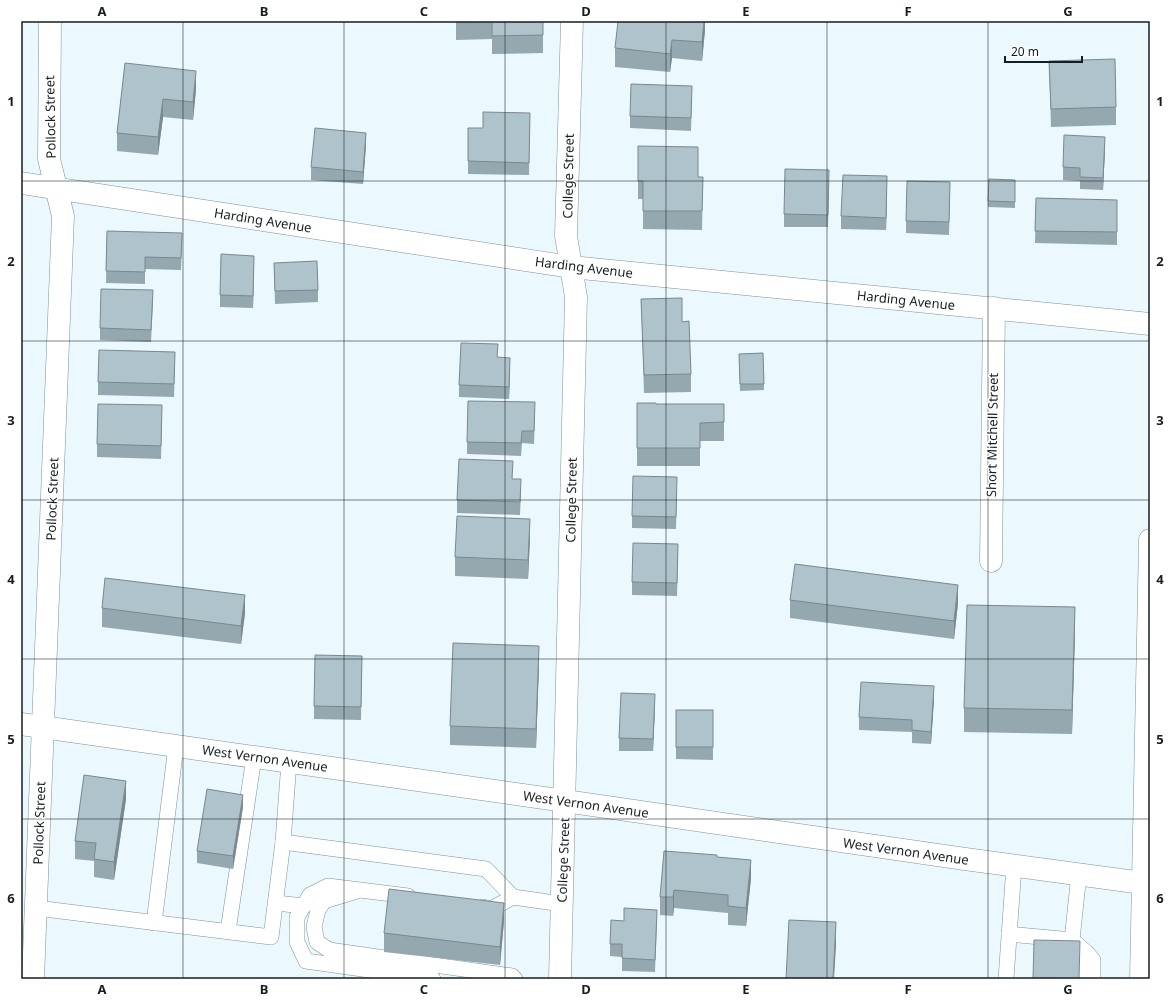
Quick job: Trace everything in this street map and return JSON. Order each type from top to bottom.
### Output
[{"type":"street","name":"Pollock Street","points":[[33,979],[63,216],[49,159],[50,21]]},
{"type":"street","name":"College Street","points":[[560,979],[576,297],[566,236],[572,21]]},
{"type":"street","name":"Harding Avenue","points":[[21,183],[571,267],[1150,324]]},
{"type":"street","name":"Short Mitchell Street","points":[[991,561],[994,308]]},
{"type":"street","points":[[1141,979],[1146,884],[1150,540]]},
{"type":"street","name":"West Vernon Avenue","points":[[21,724],[1146,884]]},
{"type":"lane","points":[[154,923],[176,746]]},
{"type":"lane","points":[[228,932],[254,757]]},
{"type":"lane","points":[[36,908],[271,937],[283,842],[289,762]]},
{"type":"lane","points":[[283,842],[486,869],[513,897]]},
{"type":"lane","points":[[1006,979],[1014,866]]},
{"type":"lane","points":[[1072,940],[1079,874]]},
{"type":"lane","points":[[423,898],[362,889],[328,886],[310,895],[297,917],[297,942],[306,961],[433,979]]},
{"type":"lane","points":[[362,889],[324,901],[318,910],[314,927],[317,942],[329,950],[512,976],[515,979]]},
{"type":"lane","points":[[469,905],[492,909],[513,897],[562,904]]},
{"type":"lane","points":[[276,903],[304,906]]},
{"type":"lane","points":[[1009,934],[1072,940],[1088,953],[1093,960],[1093,979]]},
{"type":"lane","points":[[1082,979],[1083,960],[1088,953]]},
{"type":"building","points":[[456,21],[492,21],[456,22]]},
{"type":"building","points":[[492,21],[543,21],[543,35],[492,36]]},
{"type":"building","points":[[618,21],[704,21],[702,42],[672,40],[670,54],[615,48]]},
{"type":"building","points":[[1115,59],[1116,107],[1051,109],[1049,61]]},
{"type":"building","points":[[125,63],[196,71],[193,102],[163,99],[158,137],[117,133]]},
{"type":"building","points":[[631,84],[692,86],[691,118],[630,116]]},
{"type":"building","points":[[483,112],[530,113],[529,163],[468,161],[468,128],[483,128]]},
{"type":"building","points":[[315,128],[366,133],[363,172],[311,167]]},
{"type":"building","points":[[1064,135],[1105,137],[1103,178],[1080,177],[1080,168],[1063,167]]},
{"type":"building","points":[[638,146],[698,147],[698,177],[703,177],[702,211],[643,211],[643,181],[638,181]]},
{"type":"building","points":[[785,169],[829,170],[828,215],[784,214]]},
{"type":"building","points":[[843,175],[887,176],[886,218],[841,216]]},
{"type":"building","points":[[989,179],[1015,180],[1015,202],[988,201]]},
{"type":"building","points":[[907,181],[950,182],[949,222],[906,221]]},
{"type":"building","points":[[1036,198],[1117,200],[1117,232],[1035,231]]},
{"type":"building","points":[[107,231],[182,233],[181,258],[145,257],[145,272],[106,271]]},
{"type":"building","points":[[221,254],[254,256],[253,296],[220,295]]},
{"type":"building","points":[[317,261],[318,290],[275,291],[274,263]]},
{"type":"building","points":[[101,289],[153,290],[151,330],[100,328]]},
{"type":"building","points":[[682,298],[682,322],[689,321],[691,374],[644,375],[641,299]]},
{"type":"building","points":[[461,343],[498,344],[497,357],[510,358],[509,387],[459,385]]},
{"type":"building","points":[[99,350],[175,352],[174,384],[98,382]]},
{"type":"building","points":[[763,353],[764,384],[740,384],[739,354]]},
{"type":"building","points":[[468,401],[535,402],[534,431],[522,431],[521,443],[467,442]]},
{"type":"building","points":[[637,403],[724,404],[724,422],[700,423],[700,448],[637,448]]},
{"type":"building","points":[[98,404],[162,405],[161,446],[97,444]]},
{"type":"building","points":[[459,459],[513,461],[512,479],[521,479],[520,502],[457,500]]},
{"type":"building","points":[[633,476],[677,477],[676,517],[632,516]]},
{"type":"building","points":[[457,516],[530,519],[528,560],[455,557]]},
{"type":"building","points":[[633,543],[678,544],[677,583],[632,582]]},
{"type":"building","points":[[795,564],[958,585],[954,621],[790,600]]},
{"type":"building","points":[[105,578],[245,595],[241,626],[102,608]]},
{"type":"building","points":[[967,605],[1075,607],[1072,710],[964,708]]},
{"type":"building","points":[[453,643],[539,646],[536,729],[450,726]]},
{"type":"building","points":[[315,655],[362,656],[361,707],[314,706]]},
{"type":"building","points":[[861,682],[934,686],[931,732],[912,730],[912,720],[859,717]]},
{"type":"building","points":[[621,693],[655,694],[653,739],[619,738]]},
{"type":"building","points":[[676,710],[713,710],[713,747],[676,747]]},
{"type":"building","points":[[84,775],[126,781],[114,862],[94,859],[96,843],[75,841]]},
{"type":"building","points":[[207,789],[243,795],[233,856],[197,851]]},
{"type":"building","points":[[664,851],[717,855],[717,857],[751,860],[746,908],[728,906],[728,895],[674,890],[673,897],[660,897]]},
{"type":"building","points":[[389,889],[504,903],[500,947],[384,933]]},
{"type":"building","points":[[624,908],[657,910],[655,960],[622,958],[622,944],[610,944],[611,920],[624,921]]},
{"type":"building","points":[[789,920],[836,922],[833,979],[786,979]]},
{"type":"building","points":[[1034,940],[1080,941],[1079,979],[1033,979]]}]
